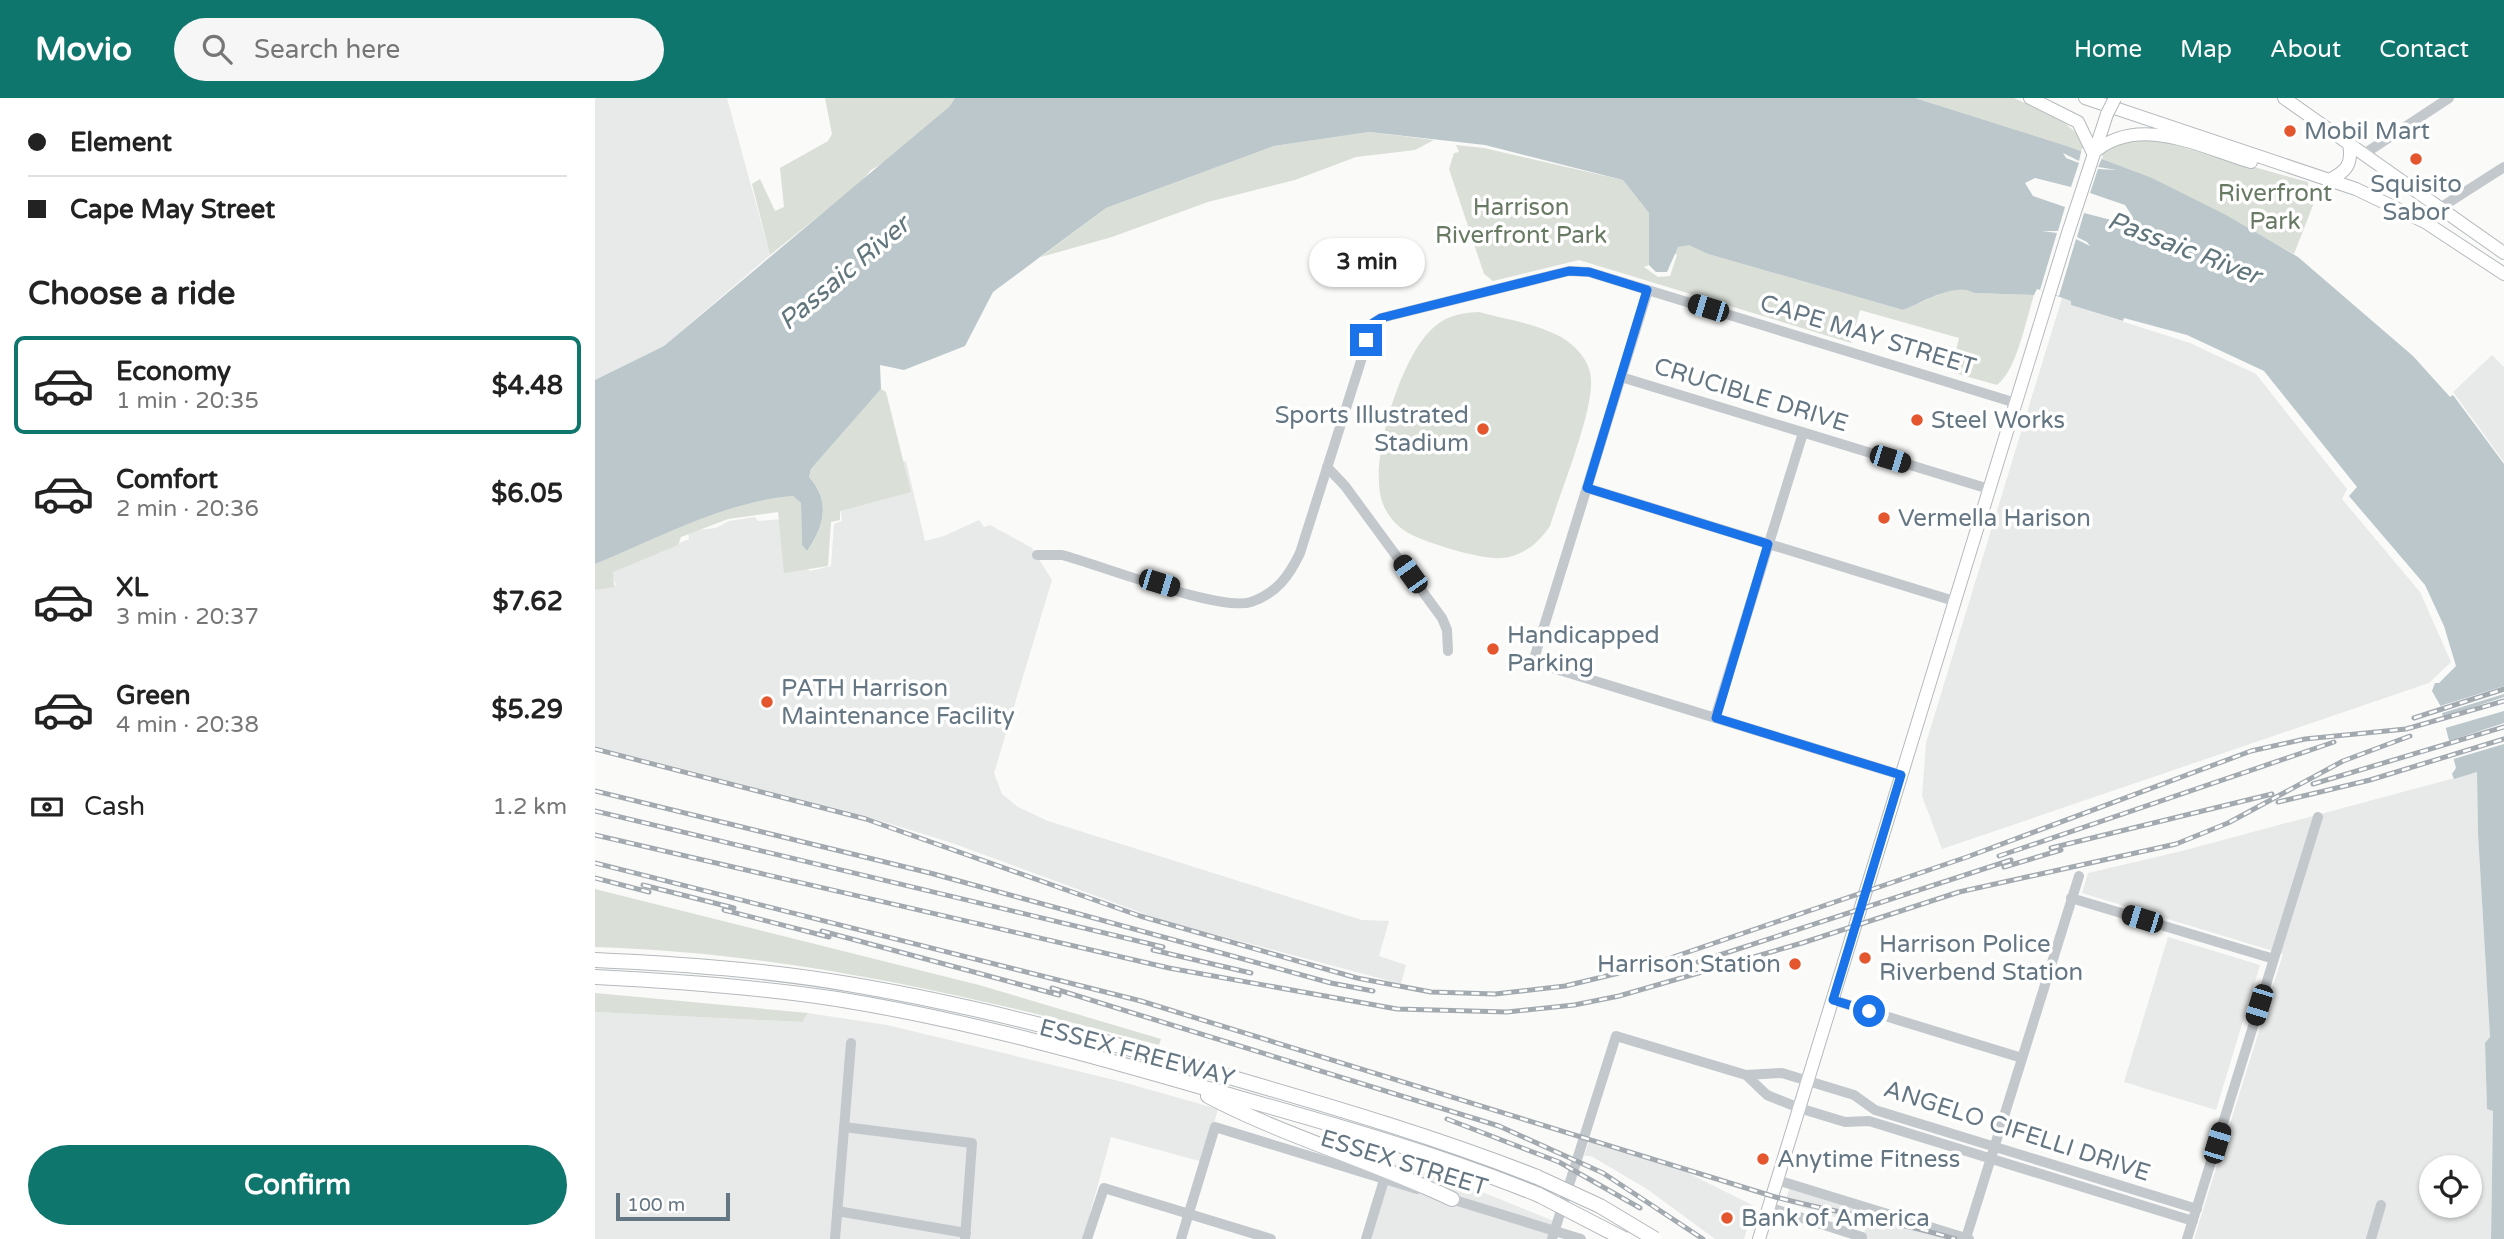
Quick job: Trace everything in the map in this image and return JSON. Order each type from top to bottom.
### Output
[{"type":"highway","name":"ESSEX FREEWAY","points":[[595,960],[705,966],[797,976],[960,1006],[1119,1046],[1290,1095],[1537,1177],[1600,1206],[1654,1239]]},
{"type":"highway","name":"ESSEX FREEWAY","points":[[595,977],[755,988],[878,1007],[1012,1036],[1190,1083],[1397,1145],[1539,1195],[1624,1239]]},
{"type":"highway","points":[[1190,1083],[1210,1097],[1283,1131],[1410,1180],[1451,1199]]},
{"type":"main road","points":[[2030,98],[2071,117],[2095,143]]},
{"type":"main road","points":[[1759,1239],[2095,143],[2115,98]]},
{"type":"main road","points":[[2092,99],[2356,189],[2425,222],[2504,274]]},
{"type":"main road","points":[[2289,99],[2504,253]]},
{"type":"main road","points":[[2095,143],[2123,134],[2151,133],[2277,170],[2312,175]]},
{"type":"main road","points":[[2329,180],[2347,169],[2350,162],[2349,144]]},
{"type":"main road","points":[[2356,189],[2385,194],[2427,212],[2440,208]]},
{"type":"street","points":[[2364,154],[2449,98]]},
{"type":"street","points":[[2440,208],[2504,167]]},
{"type":"street","name":"CAPE MAY STREET","points":[[1037,555],[1062,555],[1206,598],[1238,604],[1250,602],[1280,586],[1291,571],[1327,467],[1370,327],[1377,320],[1573,270],[1589,272],[2015,403]]},
{"type":"street","points":[[1647,290],[1533,662],[1901,775]]},
{"type":"street","name":"CRUCIBLE DRIVE","points":[[1621,377],[1989,489]]},
{"type":"street","points":[[1716,718],[1803,432]]},
{"type":"street","points":[[1327,467],[1345,486],[1442,618],[1447,631],[1448,651]]},
{"type":"street","points":[[1587,488],[1954,601]]},
{"type":"street","points":[[2187,1239],[2318,817]]},
{"type":"street","points":[[1777,1180],[1968,1239],[2079,876]]},
{"type":"street","points":[[2071,898],[2274,959]]},
{"type":"street","points":[[1833,998],[2022,1058]]},
{"type":"street","name":"ANGELO CIFELLI DRIVE","points":[[1553,1235],[1616,1036],[1746,1075],[1777,1072],[1808,1081],[1854,1095],[1875,1110],[2197,1209]]},
{"type":"street","points":[[835,1239],[851,1044]]},
{"type":"street","name":"ANGELO CIFELLI DRIVE","points":[[1746,1075],[1767,1095],[1799,1108],[1845,1122],[1869,1121],[2193,1221]]},
{"type":"street","points":[[837,1211],[965,1236],[972,1143],[844,1127]]},
{"type":"street","name":"ESSEX STREET","points":[[1188,1214],[1215,1127],[1451,1199],[1553,1235],[1581,1239]]},
{"type":"street","points":[[1366,1239],[1384,1180]]},
{"type":"street","points":[[1087,1239],[1104,1188],[1271,1239]]},
{"type":"street","points":[[2371,1239],[2381,1205]]},
{"type":"street","points":[[1768,1207],[1862,1237]]},
{"type":"street","points":[[1181,1239],[1188,1214]]},
{"type":"shaded area","points":[[595,98],[727,98],[770,255],[664,346],[595,380]]},
{"type":"shaded area","points":[[2062,298],[2072,301],[2071,305],[2190,343],[2256,374],[2347,489],[2342,499],[2420,592],[2451,662],[2429,683],[1942,849],[1922,796],[1926,743]]},
{"type":"shaded area","points":[[2492,355],[2504,367],[2504,462],[2453,392]]},
{"type":"shaded area","points":[[906,461],[925,541],[944,536],[979,520],[984,527],[990,525],[1032,548],[1052,580],[994,773],[1002,794],[1018,807],[1048,821],[1362,920],[1389,921],[1379,956],[1406,965],[1401,984],[1161,920],[952,843],[862,815],[595,746],[595,590],[616,585],[611,572],[689,539],[688,531],[716,528],[729,521],[755,517],[758,521],[782,519],[798,563],[810,571],[831,566],[834,524],[842,521],[836,479]]},
{"type":"shaded area","points":[[2477,772],[2490,1037],[2485,1043],[2487,1109],[2493,1111],[2491,1239],[2194,1239],[2283,954],[2082,893],[2088,873],[2182,851]]},
{"type":"shaded area","points":[[2168,937],[2260,965],[2216,1110],[2124,1082]]},
{"type":"shaded area","points":[[595,1012],[801,1022],[808,1013],[887,1025],[1119,1081],[1218,1109],[1203,1162],[1111,1137],[1083,1239],[595,1239]]},
{"type":"shaded area","points":[[1589,1142],[1686,1172],[1754,1206],[1744,1239],[1715,1239],[1647,1189],[1591,1156],[1584,1156]]},
{"type":"shaded area","points":[[1386,1161],[1482,1192],[1554,1221],[1548,1239],[1362,1239]]},
{"type":"shaded area","points":[[1790,1187],[1962,1239],[1862,1239],[1866,1227],[1785,1202]]},
{"type":"green space","points":[[825,98],[955,98],[949,107],[887,161],[871,170],[860,183],[770,255],[752,184],[760,179],[775,211],[784,207],[780,168],[828,141],[832,134]]},
{"type":"green space","name":"Riverfront Park","points":[[1915,98],[2014,98],[2061,120],[2079,135],[2113,146],[2136,138],[2157,140],[2308,182],[2309,192],[2317,195],[2294,254],[2150,177],[2067,146]]},
{"type":"green space","points":[[1369,132],[1434,140],[1415,150],[1356,157],[1295,180],[1208,202],[1112,237],[1041,257],[1106,208],[1274,146]]},
{"type":"green space","name":"Harrison Riverfront Park","points":[[1456,145],[1484,148],[1623,180],[1649,213],[1649,265],[1644,267],[1658,277],[1670,276],[1677,255],[1673,253],[1678,247],[1689,244],[1708,254],[1903,310],[1949,290],[1967,288],[1974,293],[2034,295],[2015,356],[2004,378],[1997,385],[1951,372],[1959,338],[1860,310],[1851,343],[1579,260],[1493,281],[1484,274],[1449,169],[1454,153],[1459,152]]},
{"type":"green space","name":"Sports Illustrated Stadium","points":[[1479,312],[1539,327],[1563,338],[1585,360],[1591,380],[1582,431],[1550,526],[1528,549],[1500,558],[1460,552],[1407,532],[1398,526],[1388,513],[1379,487],[1379,464],[1389,413],[1408,364],[1419,344],[1436,325],[1447,318]]},
{"type":"green space","points":[[881,389],[886,392],[911,492],[840,511],[840,520],[831,522],[828,566],[784,573],[778,512],[728,519],[681,537],[678,545],[613,572],[614,587],[595,590],[595,564],[716,513],[767,500],[793,496],[801,503],[802,545],[807,551],[818,533],[823,514],[820,495],[809,477],[811,469]]},
{"type":"green space","points":[[595,889],[979,985],[1161,1039],[1159,1045],[950,994],[810,968],[668,951],[595,947]]},
{"type":"green space","points":[[595,993],[808,1013],[802,1022],[595,1012]]},
{"type":"water","name":"Passaic River","points":[[955,98],[1915,98],[2067,146],[2150,177],[2226,215],[2298,257],[2413,356],[2450,397],[2453,395],[2504,464],[2504,1239],[2491,1239],[2493,1111],[2487,1109],[2485,1043],[2490,1037],[2477,772],[2454,779],[2452,774],[2456,768],[2440,705],[2432,691],[2435,683],[2439,683],[2456,666],[2444,626],[2425,585],[2349,496],[2357,487],[2264,371],[2187,335],[2124,318],[2123,321],[2071,305],[2071,301],[2037,289],[2034,295],[1949,291],[1903,310],[1708,254],[1689,245],[1678,247],[1667,272],[1656,272],[1649,265],[1649,213],[1623,180],[1485,145],[1369,132],[1274,146],[1106,208],[993,292],[965,346],[904,370],[880,365],[881,389],[811,469],[809,477],[820,495],[823,514],[818,533],[807,551],[802,545],[801,503],[793,496],[716,513],[595,564],[595,380],[664,346],[949,107]]},
{"type":"pier","points":[[2082,148],[2103,156],[2098,167],[2117,170],[2098,169],[2090,193],[2125,205],[2132,216],[2119,222],[2084,213],[2077,237],[2090,246],[2076,239],[2059,296],[2040,290],[2057,233],[2042,231],[2058,231],[2065,207],[2033,196],[2025,183],[2035,178],[2071,187],[2079,163],[2066,158],[2063,153],[2079,161]]},
{"type":"pier","points":[[2504,686],[2504,694],[2439,714],[2437,707]]},
{"type":"pier","points":[[2504,697],[2504,711],[2442,729],[2440,718]]},
{"type":"pier","points":[[2504,723],[2504,744],[2450,760],[2446,742]]},
{"type":"railway","points":[[2414,718],[2504,689]]},
{"type":"railway","points":[[595,749],[866,819],[1140,916],[1357,978],[1431,992],[1495,994],[1565,986],[1644,967],[1967,857],[2251,751],[2305,739],[2406,729],[2504,701]]},
{"type":"railway","points":[[2313,784],[2504,727]]},
{"type":"railway","points":[[595,835],[1169,968],[1397,1009],[1507,1012],[1574,1005],[1619,996],[1802,943],[1959,892],[2176,844],[2228,823],[2343,761],[2410,736]]},
{"type":"railway","points":[[2278,802],[2370,780],[2504,739]]},
{"type":"railway","points":[[1999,856],[2334,742]]},
{"type":"railway","points":[[595,791],[930,873],[1331,983],[1373,991]]},
{"type":"railway","points":[[2051,848],[2272,794]]},
{"type":"railway","points":[[595,811],[1163,947]]},
{"type":"railway","points":[[2004,867],[2061,850]]},
{"type":"railway","points":[[1698,962],[2011,860]]},
{"type":"railway","points":[[595,863],[1141,1001],[1772,1196],[1955,1239]]},
{"type":"railway","points":[[595,878],[649,892]]},
{"type":"railway","points":[[643,885],[734,908]]},
{"type":"railway","points":[[724,910],[829,937]]},
{"type":"railway","points":[[822,931],[1059,995]]},
{"type":"railway","points":[[1153,950],[1251,973]]},
{"type":"railway","points":[[1052,988],[1499,1126],[1603,1173],[1703,1239]]},
{"type":"railway","points":[[1447,1119],[1559,1162],[1640,1208]]},
{"type":"place","name":"Mobil Mart","points":[[2290,131]]},
{"type":"place","name":"Squisito Sabor","points":[[2416,159]]},
{"type":"place","name":"Steel Works","points":[[1917,420]]},
{"type":"place","name":"Sports Illustrated Stadium","points":[[1483,429]]},
{"type":"place","name":"Vermella Harison","points":[[1884,518]]},
{"type":"place","name":"Handicapped Parking","points":[[1493,649]]},
{"type":"place","name":"PATH Harrison Maintenance Facility","points":[[767,702]]},
{"type":"place","name":"Harrison Police Riverbend Station","points":[[1865,958]]},
{"type":"place","name":"Harrison Station","points":[[1795,964]]},
{"type":"place","name":"Anytime Fitness","points":[[1763,1159]]},
{"type":"place","name":"Bank of America","points":[[1727,1218]]},
{"type":"route","points":[[1366,340],[1370,327],[1381,318],[1569,271],[1589,272],[1647,290],[1587,488],[1768,544],[1716,718],[1901,775],[1833,1000],[1869,1011]]}]
